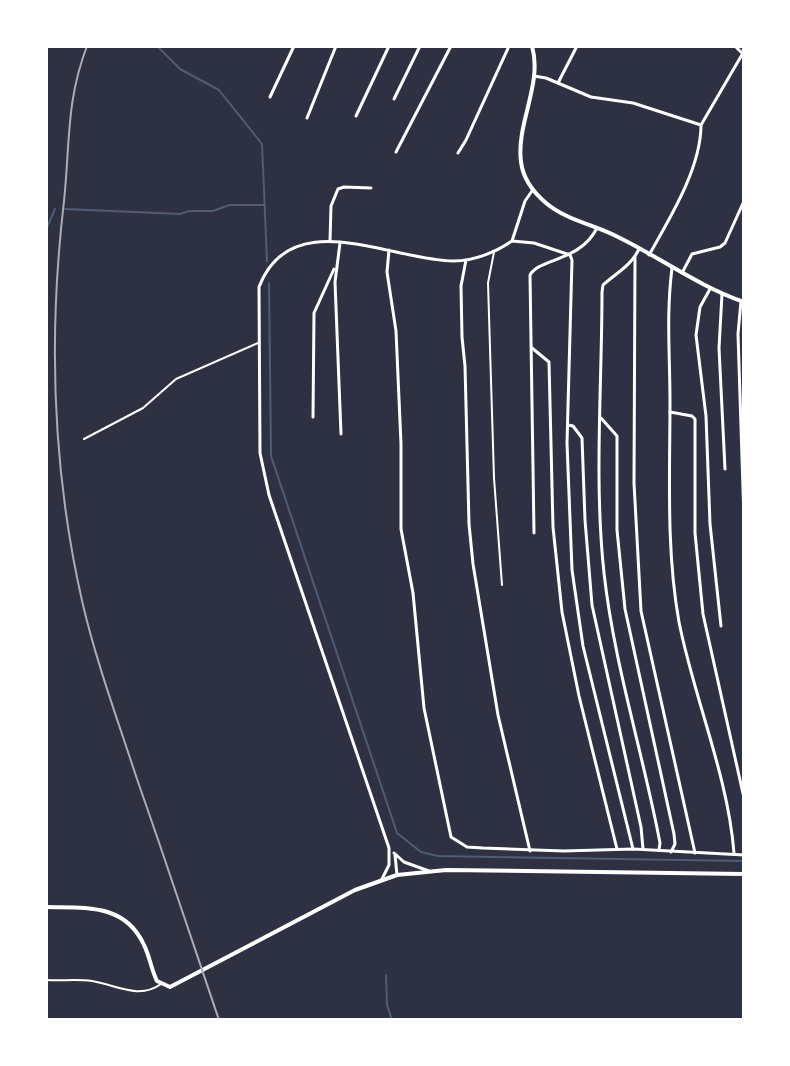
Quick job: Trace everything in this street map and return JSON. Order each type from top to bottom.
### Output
[{"type":"main road","points":[[532,46],[534,76],[520,151],[524,176],[533,190],[554,209],[639,249],[710,289],[742,301]]},
{"type":"main road","points":[[46,907],[88,908],[126,920],[139,935],[153,973],[161,984],[175,986],[353,891],[397,875],[429,871],[744,874]]},
{"type":"street","points":[[270,97],[294,46]]},
{"type":"street","points":[[307,118],[336,46]]},
{"type":"street","points":[[356,116],[389,46]]},
{"type":"street","points":[[394,99],[420,46]]},
{"type":"street","points":[[396,152],[451,46]]},
{"type":"street","points":[[458,153],[509,46]]},
{"type":"street","points":[[558,83],[577,46]]},
{"type":"street","points":[[649,255],[692,171],[701,125],[743,54],[735,46]]},
{"type":"street","points":[[534,76],[591,97],[633,103],[701,125]]},
{"type":"street","points":[[330,241],[331,206],[336,191],[344,187],[371,188]]},
{"type":"street","points":[[512,241],[525,201],[533,190]]},
{"type":"street","points":[[682,274],[692,254],[725,243],[744,201]]},
{"type":"street","points":[[534,533],[532,348],[528,282],[531,270],[570,255],[591,238],[597,228]]},
{"type":"street","points":[[382,879],[389,865],[389,848],[261,464],[259,287],[265,274],[288,251],[313,240],[451,261],[466,260],[494,251],[512,241],[534,243],[570,255]]},
{"type":"street","points":[[340,243],[336,266],[341,434]]},
{"type":"street","points":[[639,249],[619,275],[603,285],[602,292],[604,569],[610,619],[643,762],[659,850]]},
{"type":"street","points":[[389,250],[387,272],[396,331],[401,433],[401,529],[413,593],[424,708],[451,837],[467,847],[530,851],[643,849],[744,855]]},
{"type":"street","points":[[570,255],[569,509],[577,614],[633,849]]},
{"type":"street","points":[[635,257],[634,483],[641,611],[695,853]]},
{"type":"street","points":[[466,260],[461,286],[462,337],[473,564],[498,715],[530,851]]},
{"type":"street","points":[[313,417],[314,313],[336,266]]},
{"type":"street","points":[[672,268],[667,338],[671,530],[679,620],[697,699],[716,761],[734,854]]},
{"type":"street","points":[[710,289],[700,307],[696,335],[706,416],[710,524],[721,626]]},
{"type":"street","points":[[722,294],[719,348],[725,469]]},
{"type":"street","points":[[742,301],[738,334],[744,519]]},
{"type":"street","points":[[532,348],[549,362],[553,527],[563,624],[617,850]]},
{"type":"street","points":[[670,412],[695,419],[695,533],[703,614],[744,798]]},
{"type":"street","points":[[601,418],[617,436],[617,530],[625,609],[674,834],[675,844],[671,852]]},
{"type":"street","points":[[568,425],[573,426],[582,438],[592,605],[641,827],[643,849]]},
{"type":"street","points":[[389,848],[404,862],[429,871]]},
{"type":"street","points":[[394,853],[397,875]]},
{"type":"street","points":[[389,865],[397,875]]},
{"type":"lane","points":[[494,251],[488,283],[494,478],[502,585]]},
{"type":"lane","points":[[84,439],[143,408],[176,379],[258,343]]},
{"type":"lane","points":[[46,980],[90,981],[139,993],[161,984]]},
{"type":"waterway","points":[[157,46],[180,69],[219,90],[262,144],[267,261]]},
{"type":"waterway","points":[[65,209],[180,214],[213,211],[229,205],[265,205]]},
{"type":"waterway","points":[[46,230],[55,209]]},
{"type":"waterway","points":[[269,283],[271,456],[397,833],[421,852],[438,856],[744,861]]},
{"type":"waterway","points":[[386,975],[387,1005],[392,1020]]},
{"type":"railway","points":[[87,46],[72,104],[56,303],[56,404],[65,504],[83,605],[95,649],[219,1020]]}]
